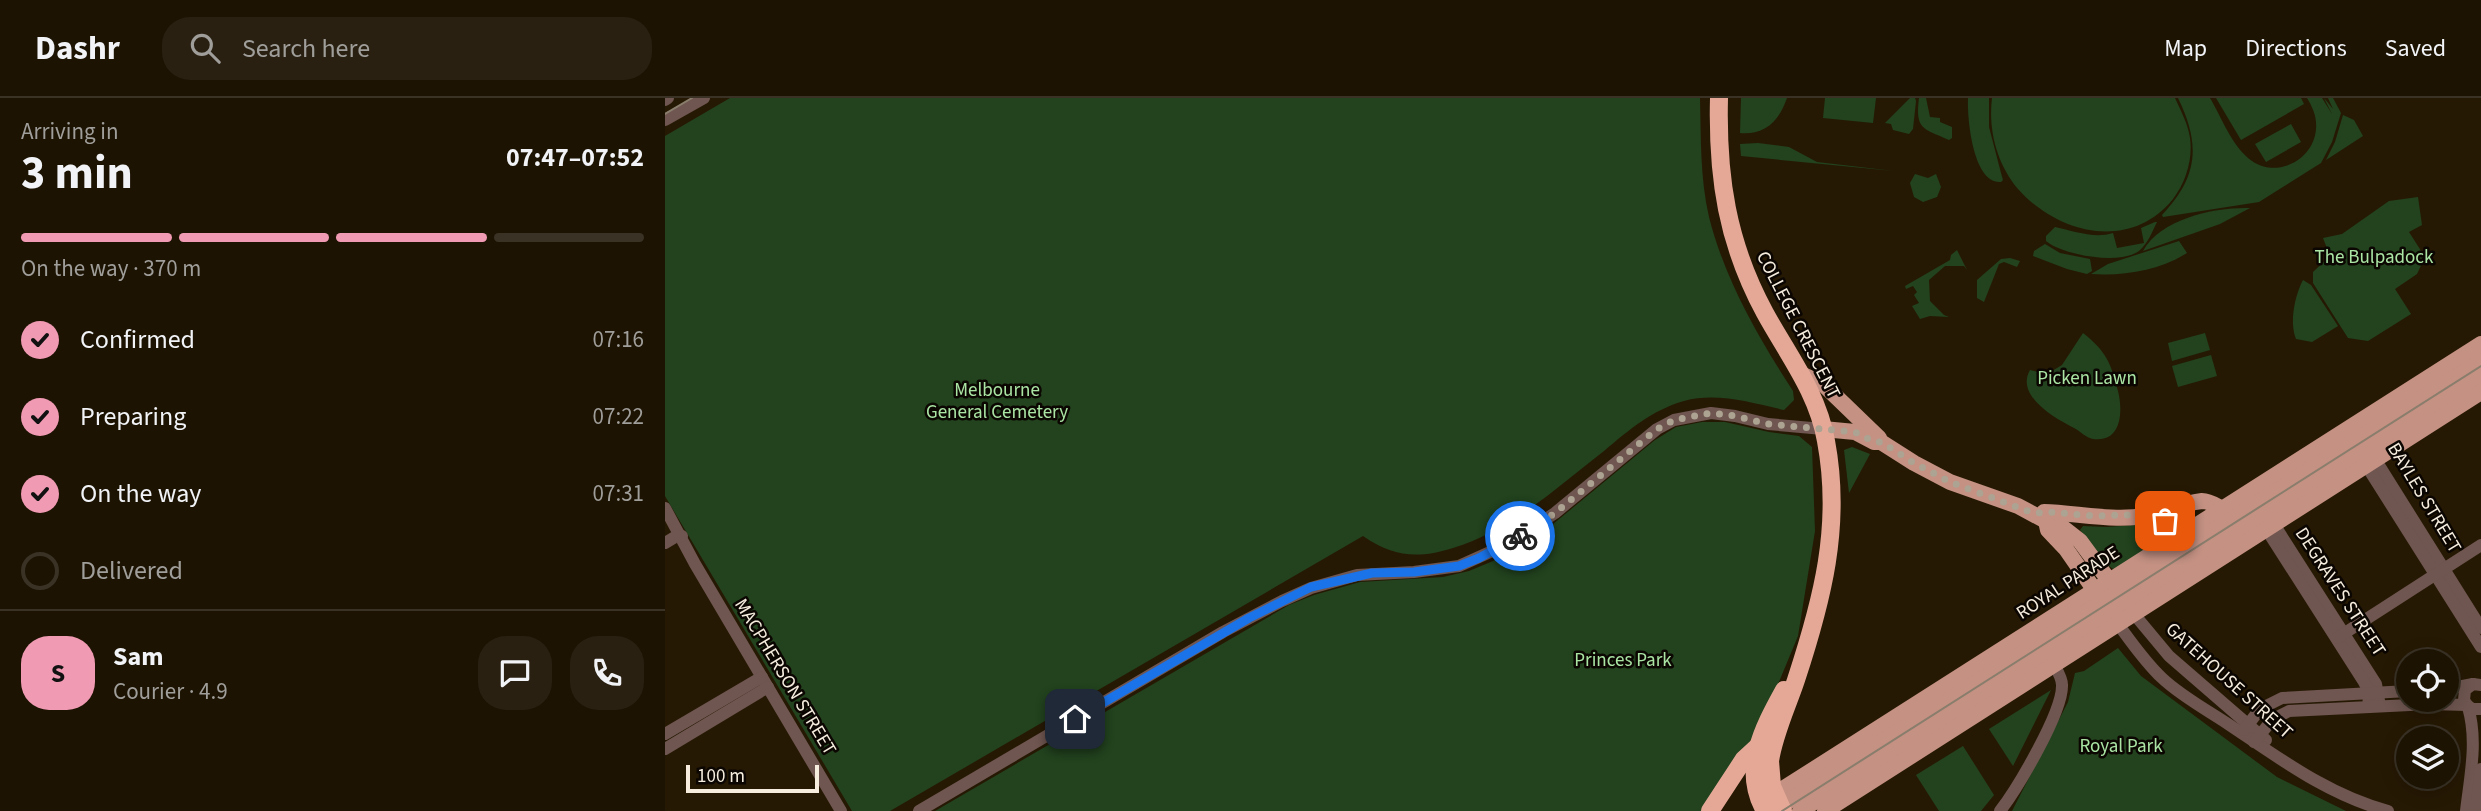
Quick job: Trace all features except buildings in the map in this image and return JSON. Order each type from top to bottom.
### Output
[{"type":"highway","name":"COLLEGE CRESCENT","points":[[1719,98],[1721,179],[1733,237],[1745,273],[1812,395],[1823,429]]},
{"type":"highway","points":[[1769,807],[1771,755],[1820,603],[1830,542],[1831,483],[1823,429]]},
{"type":"highway","points":[[1769,807],[1754,775],[1757,747],[1768,720],[1806,648]]},
{"type":"highway","points":[[1710,811],[1746,757],[1757,747]]},
{"type":"main road","name":"ROYAL PARADE","points":[[2366,446],[2481,344]]},
{"type":"main road","name":"ROYAL PARADE","points":[[1825,811],[1878,769],[2047,654],[2106,607],[2263,516],[2366,446],[2481,361]]},
{"type":"main road","points":[[1801,374],[1823,384],[1879,436],[1881,442]]},
{"type":"main road","name":"ROYAL PARADE","points":[[2404,434],[2481,377]]},
{"type":"main road","name":"ROYAL PARADE","points":[[2122,598],[2177,538],[2222,509],[2304,465],[2404,434],[2481,392]]},
{"type":"main road","name":"COLLEGE CRESCENT","points":[[1823,429],[1855,432],[1874,442],[1881,442],[1942,478],[2057,523],[2077,538],[2122,598]]},
{"type":"main road","name":"ROYAL PARADE","points":[[1769,807],[2047,654],[2106,607],[2263,516],[2304,465]]},
{"type":"main road","name":"COLLEGE CRESCENT","points":[[2040,517],[2050,512],[2095,516],[2154,514],[2168,508],[2206,500],[2222,509]]},
{"type":"main road","points":[[2154,514],[2171,527],[2177,538]]},
{"type":"main road","points":[[2040,517],[2106,607]]},
{"type":"main road","name":"ROYAL PARADE","points":[[1769,807],[2040,625],[2106,607]]},
{"type":"main road","points":[[2040,625],[2047,654]]},
{"type":"main road","name":"ROYAL PARADE","points":[[1800,811],[1878,769]]},
{"type":"street","points":[[665,120],[704,98]]},
{"type":"street","points":[[919,811],[1223,632],[1311,587],[1357,575],[1459,566],[1510,543],[1555,513],[1657,429],[1674,420],[1711,413],[1768,424],[1823,429]]},
{"type":"street","name":"BAYLES STREET","points":[[2366,446],[2481,647]]},
{"type":"street","name":"MACPHERSON STREET","points":[[665,508],[674,539],[695,564],[841,811]]},
{"type":"street","name":"DEGRAVES STREET","points":[[2263,516],[2340,636],[2376,684],[2373,692],[2374,707]]},
{"type":"street","points":[[2340,636],[2481,545]]},
{"type":"street","name":"BAYLES STREET","points":[[2439,572],[2481,628]]},
{"type":"street","name":"GATEHOUSE STREET","points":[[2122,598],[2169,656],[2257,738],[2302,773],[2340,794],[2388,811]]},
{"type":"street","name":"GATEHOUSE STREET","points":[[2106,607],[2144,659],[2165,680],[2245,728]]},
{"type":"street","points":[[2000,811],[2031,762],[2058,704],[2062,681],[2047,654]]},
{"type":"street","points":[[665,734],[765,682]]},
{"type":"street","points":[[665,749],[765,682]]},
{"type":"street","points":[[2459,687],[2477,685]]},
{"type":"street","points":[[2466,811],[2478,758],[2472,707],[2464,693],[2477,685]]},
{"type":"street","points":[[2245,728],[2263,706],[2277,699],[2396,691]]},
{"type":"street","points":[[2290,697],[2292,711]]},
{"type":"street","points":[[2257,738],[2277,716],[2292,711],[2374,707],[2472,707]]},
{"type":"street","points":[[2476,811],[2481,769]]},
{"type":"green space","name":"Melbourne General Cemetery","points":[[730,98],[1700,98],[1704,187],[1716,240],[1733,286],[1767,350],[1793,391],[1794,400],[1784,410],[1722,398],[1696,399],[1672,405],[1632,428],[1514,519],[1453,548],[1428,554],[1406,554],[1385,548],[1363,536],[890,811],[852,811],[665,496],[665,136]]},
{"type":"green space","points":[[1741,98],[1787,98],[1770,125],[1757,132],[1740,133]]},
{"type":"green space","points":[[1825,98],[1876,98],[1873,123],[1823,118]]},
{"type":"green space","points":[[1910,98],[1915,98],[1916,101],[1913,129],[1909,134],[1893,130],[1891,124],[1885,123]]},
{"type":"green space","points":[[1919,98],[1926,98],[1930,117],[1940,118],[1940,122],[1952,127],[1952,138],[1949,140],[1923,126],[1918,116]]},
{"type":"green space","points":[[1968,98],[1989,98],[1989,127],[2003,180],[2001,182],[1992,180],[1978,162],[1971,134]]},
{"type":"green space","points":[[1992,98],[2175,98],[2190,138],[2185,178],[2173,199],[2156,216],[2136,226],[2116,231],[2094,231],[2073,226],[2034,205],[2011,179],[1999,158],[1993,134]]},
{"type":"green space","points":[[2178,98],[2210,98],[2233,140],[2245,155],[2262,166],[2273,168],[2283,167],[2302,157],[2314,140],[2316,121],[2307,98],[2322,98],[2332,114],[2324,98],[2333,109],[2328,98],[2333,98],[2341,113],[2332,142],[2321,163],[2259,202],[2163,217],[2183,187],[2192,160],[2190,131]]},
{"type":"green space","points":[[2216,98],[2301,98],[2304,104],[2241,140]]},
{"type":"green space","points":[[2343,115],[2354,120],[2363,136],[2326,160],[2335,142]]},
{"type":"green space","points":[[2291,124],[2301,142],[2266,162],[2255,144]]},
{"type":"green space","points":[[1740,144],[1789,147],[1817,162],[1894,171],[1741,156]]},
{"type":"green space","points":[[1915,174],[1928,178],[1936,174],[1941,187],[1937,197],[1923,202],[1914,197],[1910,183]]},
{"type":"green space","name":"The Bulpadock","points":[[2418,197],[2422,225],[2409,232],[2425,257],[2417,274],[2395,289],[2411,314],[2368,341],[2348,338],[2313,283],[2313,272],[2330,256],[2323,238],[2342,234],[2389,201]]},
{"type":"green space","points":[[2250,208],[2220,224],[2143,251],[2151,240],[2176,223],[2206,212]]},
{"type":"green space","points":[[2155,222],[2150,237],[2140,250],[2120,257],[2078,254],[2065,251],[2046,241],[2046,236],[2055,227],[2091,235],[2113,233],[2117,248],[2144,243],[2141,228]]},
{"type":"green space","points":[[2179,241],[2187,253],[2164,264],[2128,273],[2091,274],[2108,264]]},
{"type":"green space","points":[[2045,244],[2060,253],[2090,259],[2092,271],[2087,274],[2067,269],[2033,256],[2034,251]]},
{"type":"green space","points":[[1957,250],[1967,270],[1964,266],[1945,266],[1929,280],[1930,301],[1949,317],[1930,316],[1920,319],[1912,306],[1919,303],[1914,295],[1917,292],[1913,286],[1906,289],[1905,286],[1950,260]]},
{"type":"green space","points":[[2001,259],[2020,261],[2017,267],[2004,262],[1999,264],[1984,302],[1977,298],[1977,280]]},
{"type":"green space","points":[[2303,280],[2311,285],[2338,326],[2312,342],[2296,339],[2294,332],[2294,309]]},
{"type":"green space","name":"Picken Lawn","points":[[2083,333],[2107,358],[2120,399],[2118,424],[2110,436],[2103,439],[2088,437],[2048,413],[2028,389],[2030,370],[2047,374],[2062,365]]},
{"type":"green space","points":[[2205,333],[2210,350],[2172,361],[2168,343]]},
{"type":"green space","points":[[2211,355],[2217,376],[2178,387],[2172,366]]},
{"type":"green space","name":"Princes Park","points":[[1702,422],[1725,422],[1799,436],[1812,447],[1815,531],[1798,636],[1752,747],[1704,811],[935,811],[1289,605],[1360,582],[1443,577],[1469,571],[1493,561],[1541,534],[1655,440],[1676,427]]},
{"type":"green space","points":[[1852,447],[1870,454],[1849,493],[1844,450]]},
{"type":"green space","points":[[2162,523],[2174,532],[2115,570],[2107,565],[2080,530],[2083,526]]},
{"type":"green space","name":"Royal Park","points":[[2118,648],[2141,676],[2277,777],[2346,811],[2012,811],[2068,702],[2075,673],[2084,671]]},
{"type":"green space","points":[[2051,690],[2013,766],[1989,729]]},
{"type":"green space","points":[[1963,746],[1994,795],[1981,811],[1939,811],[1916,775]]},
{"type":"tram line","points":[[665,114],[692,98]]},
{"type":"tram line","points":[[1782,811],[2481,366]]},
{"type":"way so far","points":[[1520,536],[1555,513],[1657,429],[1674,420],[1711,413],[1768,424],[1855,432],[1874,442],[1881,442],[1950,482],[2033,513],[2095,516],[2154,514],[2165,521]]},
{"type":"route","points":[[1075,719],[1249,618],[1311,587],[1357,575],[1459,566],[1520,536]]}]
